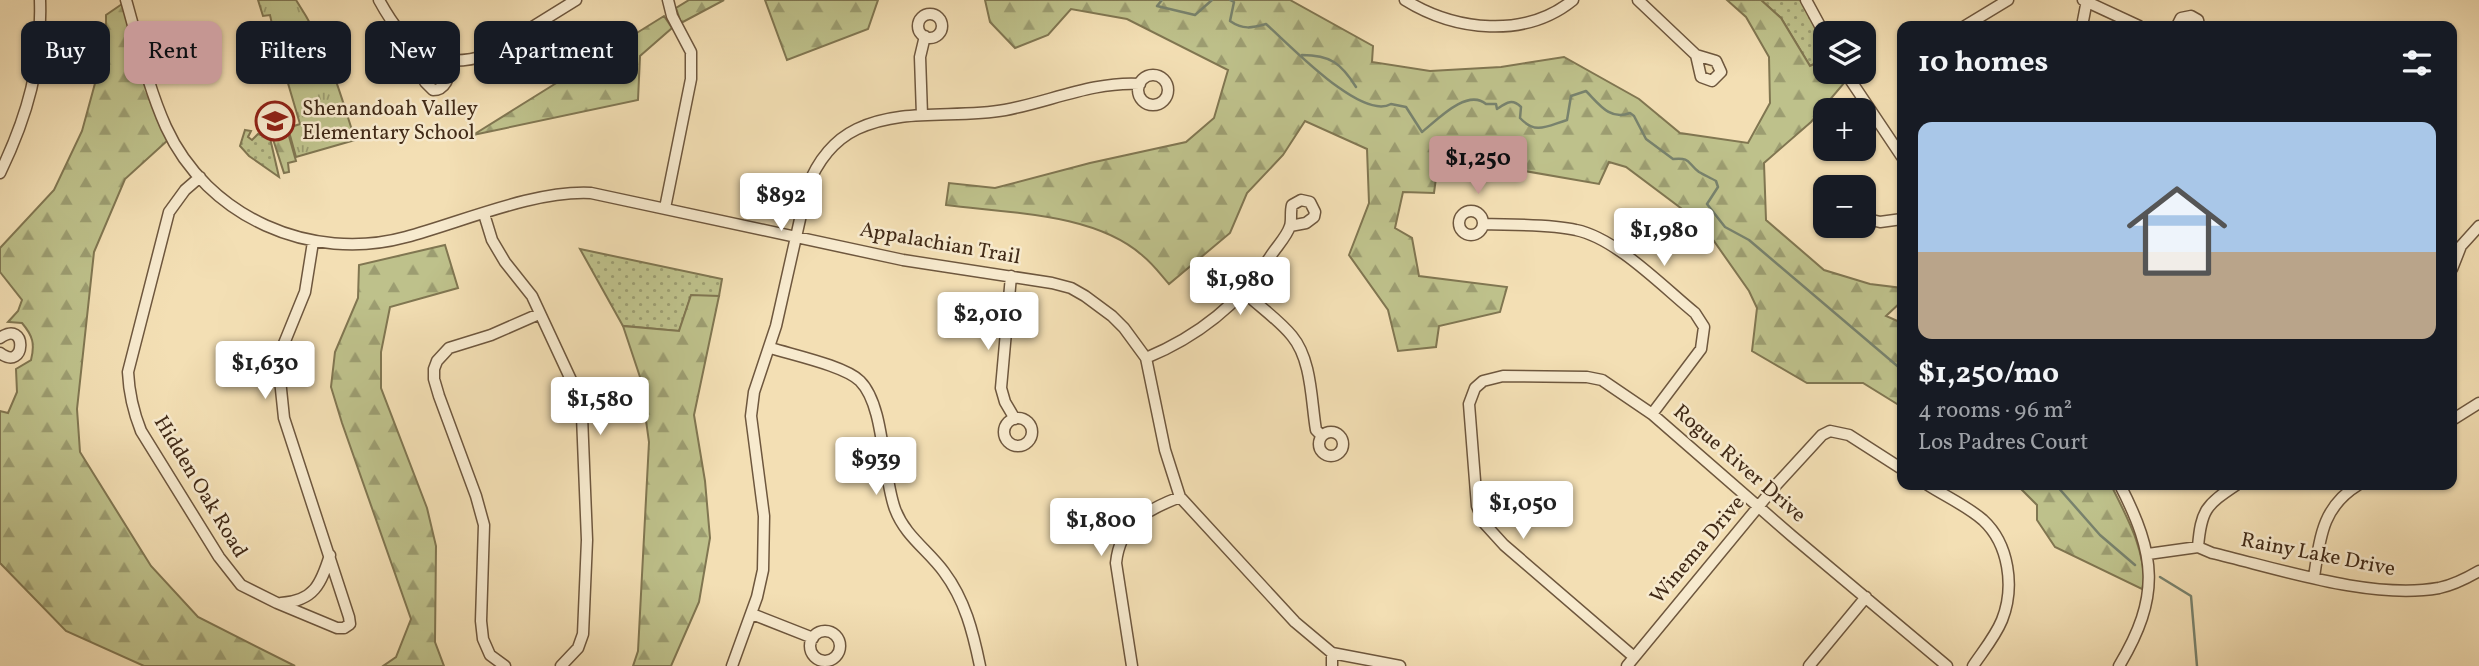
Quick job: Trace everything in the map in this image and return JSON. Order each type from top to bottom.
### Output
[{"type":"street","points":[[0,173],[20,127],[35,82],[41,36],[40,0]]},
{"type":"street","name":"Appalachian Trail","points":[[126,0],[166,128],[182,155],[220,197],[247,216],[279,232],[313,242],[347,245],[388,242],[563,193],[591,193],[903,260],[1012,276],[1071,288],[1118,322],[1136,342],[1146,359],[1165,450],[1180,497],[1295,622],[1332,653],[1400,666]]},
{"type":"street","points":[[379,0],[391,21]]},
{"type":"street","points":[[460,61],[487,55],[576,0]]},
{"type":"street","points":[[665,208],[691,79],[691,52],[672,16],[668,0]]},
{"type":"street","points":[[1405,0],[1420,9],[1459,22],[1499,26],[1549,16],[1573,0]]},
{"type":"street","points":[[1638,0],[1696,55]]},
{"type":"street","points":[[1806,0],[1817,21]]},
{"type":"street","points":[[1973,21],[2008,0]]},
{"type":"street","points":[[2083,21],[2085,0],[2129,21]]},
{"type":"street","points":[[2180,21],[2191,16],[2198,21]]},
{"type":"street","points":[[922,115],[920,57],[925,36]]},
{"type":"street","points":[[427,84],[433,90],[438,90],[444,84]]},
{"type":"street","points":[[732,666],[752,614],[763,570],[764,516],[751,416],[754,392],[771,348],[807,188],[825,153],[855,130],[895,117],[1001,111],[1098,87],[1140,84]]},
{"type":"street","points":[[1853,84],[1897,149]]},
{"type":"street","name":"Hidden Oak Road","points":[[200,177],[185,190],[169,212],[132,354],[128,372],[130,396],[141,431],[229,572],[241,585],[337,628],[350,624],[330,555]]},
{"type":"street","points":[[484,214],[492,240],[505,262],[532,296],[572,382],[582,416],[587,540],[583,634],[578,648],[561,666]]},
{"type":"street","points":[[1876,221],[1897,220]]},
{"type":"street","points":[[1483,224],[1576,230],[1593,237],[1613,246],[1695,313],[1704,327],[1701,349],[1653,414]]},
{"type":"street","points":[[1146,359],[1197,333],[1244,292],[1260,273],[1290,226]]},
{"type":"street","points":[[2457,244],[2479,226]]},
{"type":"street","points":[[277,603],[293,603],[306,597],[323,579],[330,555],[284,418],[279,392],[283,346],[304,292],[313,242]]},
{"type":"street","points":[[1012,276],[1001,388],[1014,419]]},
{"type":"street","points":[[1244,292],[1293,337],[1299,347],[1309,377],[1316,430],[1322,436]]},
{"type":"street","points":[[505,666],[490,654],[482,639],[484,525],[439,397],[434,369],[437,361],[449,348],[491,335],[539,314]]},
{"type":"street","points":[[0,338],[6,334],[14,334],[21,346],[18,353],[12,357],[0,353]]},
{"type":"street","points":[[771,348],[847,372],[868,391],[875,405],[887,481],[895,510],[913,538],[943,570],[957,590],[973,632],[980,666]]},
{"type":"street","name":"Rogue River Drive","points":[[1634,657],[1504,545],[1484,523],[1476,498],[1469,404],[1475,388],[1483,381],[1503,376],[1587,377],[1602,380],[1653,414],[1947,666]]},
{"type":"street","points":[[2457,417],[2479,403]]},
{"type":"street","name":"Winema Drive","points":[[1627,666],[1777,484],[1822,435],[1830,431],[1849,435],[1897,466]]},
{"type":"street","points":[[1936,490],[1982,519],[2006,554],[2007,604],[1993,637],[1973,666]]},
{"type":"street","points":[[2119,666],[2138,631],[2150,591],[2148,554],[2135,515],[2122,490]]},
{"type":"street","points":[[2198,547],[2201,518],[2212,501],[2228,490]]},
{"type":"street","points":[[2314,577],[2325,521],[2339,499],[2351,490]]},
{"type":"street","points":[[1132,666],[1117,571],[1117,550],[1123,536],[1137,520],[1152,508],[1180,497]]},
{"type":"street","name":"Rainy Lake Drive","points":[[2148,554],[2198,547],[2212,553],[2380,591],[2442,587],[2479,571]]},
{"type":"street","points":[[1810,666],[1866,597]]},
{"type":"street","points":[[752,614],[813,638]]},
{"type":"street","points":[[1332,653],[1332,666]]},
{"type":"green space","points":[[258,0],[296,0],[309,21],[271,21],[270,15],[263,16]]},
{"type":"green space","points":[[689,0],[724,0],[681,23],[676,8]]},
{"type":"green space","points":[[765,0],[878,0],[868,29],[787,60]]},
{"type":"green space","points":[[985,0],[1290,0],[1373,46],[1372,62],[1430,71],[1501,67],[1564,57],[1639,99],[1680,133],[1748,143],[1770,103],[1769,57],[1746,17],[1727,0],[1761,0],[1781,18],[1810,66],[1813,65],[1813,84],[1843,84],[1831,98],[1813,98],[1813,120],[1764,163],[1766,220],[1824,270],[1870,284],[1897,287],[1897,306],[1886,316],[1897,321],[1897,404],[1863,383],[1807,383],[1752,351],[1757,308],[1749,291],[1702,224],[1626,167],[1609,162],[1599,184],[1439,156],[1434,193],[1403,192],[1395,228],[1412,238],[1419,276],[1507,287],[1500,312],[1439,326],[1436,347],[1398,351],[1388,310],[1349,255],[1369,203],[1367,149],[1305,121],[1283,155],[1247,193],[1230,233],[1169,284],[1143,256],[1101,231],[1050,217],[946,205],[949,183],[995,188],[1186,142],[1214,118],[1228,70],[1127,19],[1071,9],[1048,35],[1015,48],[990,22]]},
{"type":"green space","points":[[1761,0],[1800,0],[1813,21],[1813,65],[1810,66],[1781,18]]},
{"type":"green space","points":[[122,4],[127,21],[124,21],[124,84],[145,84],[168,140],[125,179],[94,252],[77,409],[80,452],[151,566],[198,617],[295,666],[144,666],[66,631],[0,563],[0,411],[8,413],[17,392],[16,369],[31,360],[33,349],[31,336],[22,323],[8,322],[18,311],[22,300],[0,272],[0,248],[54,190],[82,131],[95,84],[110,84],[110,21],[106,21],[106,15]]},
{"type":"green space","points":[[664,16],[672,28],[640,56],[638,100],[473,135],[555,84],[638,84],[638,32]]},
{"type":"green space","points":[[288,84],[337,84],[355,140],[296,157],[288,128],[300,124]]},
{"type":"green space","points":[[287,129],[296,161],[288,163],[289,172],[284,173],[271,133]]},
{"type":"green space","points":[[245,130],[251,131],[248,137],[252,140],[258,134],[270,138],[279,177],[249,156],[240,146]]},
{"type":"green space","points":[[445,245],[458,288],[390,307],[381,352],[381,388],[427,508],[436,546],[435,642],[444,666],[383,666],[396,657],[411,619],[331,387],[335,352],[358,298],[359,265]]},
{"type":"green space","points":[[580,249],[722,279],[719,296],[691,296],[679,331],[623,326]]},
{"type":"green space","points":[[691,295],[719,296],[694,415],[705,481],[710,538],[699,602],[671,666],[633,666],[638,651],[649,442],[640,377],[623,326],[679,331]]},
{"type":"green space","points":[[2022,490],[2113,490],[2139,549],[2144,590],[2055,547],[2037,520],[2037,505]]},
{"type":"waterway","points":[[1162,0],[1157,6],[1195,15],[1212,0]]},
{"type":"waterway","points":[[1230,0],[1234,2],[1230,21],[1248,27],[1266,24],[1308,63],[1344,91],[1378,106],[1391,104],[1406,107],[1422,132],[1452,108],[1470,100],[1496,104],[1497,109],[1506,103],[1515,103],[1521,107],[1520,118],[1537,128],[1567,120],[1571,96],[1586,91],[1611,113],[1630,113],[1646,139],[1673,159],[1686,160],[1699,172],[1716,181],[1718,187],[1707,204],[1725,227],[1749,240],[1897,366]]},
{"type":"waterway","points":[[1302,55],[1334,62],[1356,87]]},
{"type":"waterway","points":[[2060,490],[2100,535],[2135,565]]},
{"type":"waterway","points":[[2160,577],[2191,596],[2197,666]]},
{"type":"place","name":"Shenandoah Valley Elementary School","points":[[275,121]]}]
